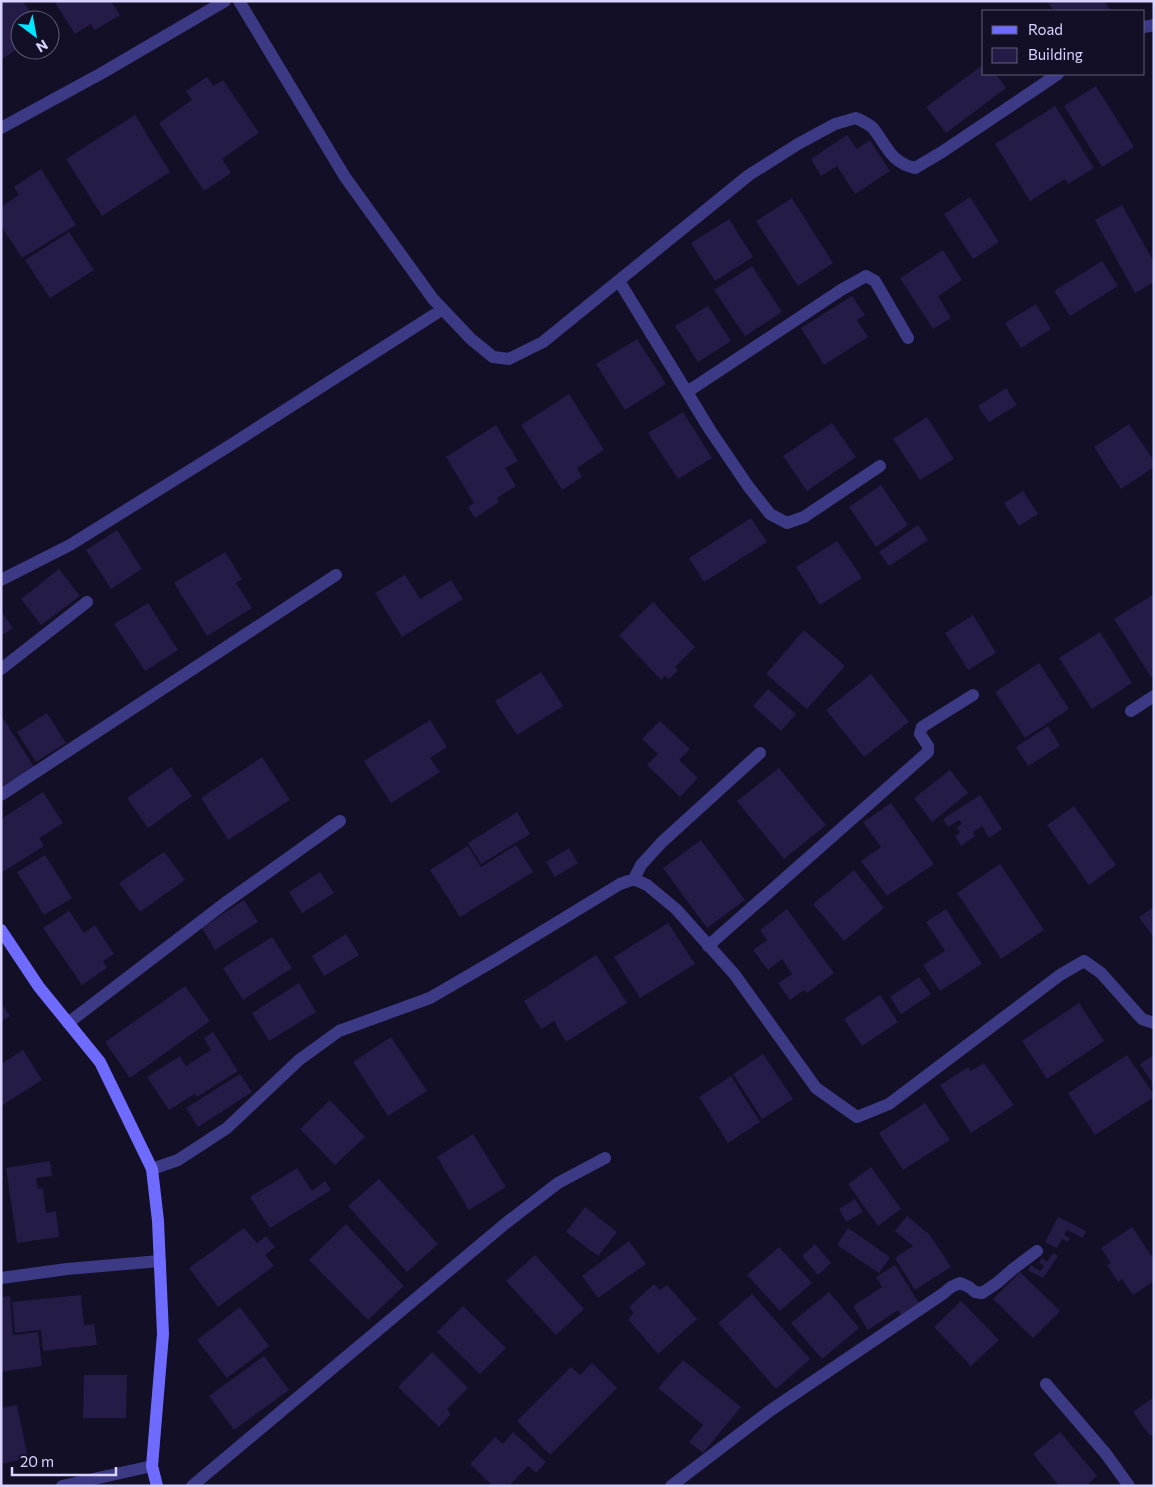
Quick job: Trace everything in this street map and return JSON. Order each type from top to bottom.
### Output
[{"type":"street","points":[[1,128],[102,73],[225,1]]},
{"type":"street","points":[[239,1],[345,177],[433,299],[471,339],[493,356],[509,359],[542,342],[749,175],[798,144],[835,124],[856,118],[872,126],[896,160],[905,166],[915,168],[958,142],[1057,75]]},
{"type":"street","points":[[687,392],[841,290],[866,276],[875,281],[908,338]]},
{"type":"street","points":[[619,281],[710,430],[748,486],[770,514],[787,524],[804,517],[880,466]]},
{"type":"street","points":[[1,580],[79,540],[443,310]]},
{"type":"street","points":[[1,795],[336,575]]},
{"type":"street","points":[[1,669],[87,602]]},
{"type":"street","points":[[708,946],[928,752],[928,746],[920,734],[922,727],[973,695]]},
{"type":"street","points":[[1131,711],[1154,696]]},
{"type":"street","points":[[152,1169],[178,1160],[227,1128],[299,1060],[339,1031],[430,998],[620,884],[634,879],[641,865],[662,842],[760,752]]},
{"type":"street","points":[[68,1023],[225,903],[340,821]]},
{"type":"street","points":[[634,879],[647,885],[676,909],[735,975],[816,1088],[857,1118],[889,1104],[1060,975],[1084,961],[1101,973],[1142,1019],[1154,1023]]},
{"type":"street","points":[[3,937],[39,987],[100,1062],[152,1169],[158,1221],[163,1334],[152,1466],[157,1486]]},
{"type":"street","points":[[192,1486],[506,1223],[558,1183],[605,1158]]},
{"type":"street","points":[[670,1486],[771,1410],[951,1287],[960,1283],[975,1292],[982,1293],[1037,1251]]},
{"type":"street","points":[[1,1278],[67,1269],[160,1261]]},
{"type":"street","points":[[1046,1384],[1106,1454],[1129,1486]]},
{"type":"street","points":[[62,1486],[152,1466]]},
{"type":"building","points":[[1,1],[23,1],[29,10],[10,10],[10,54],[1,60]]},
{"type":"building","points":[[54,1],[111,1],[120,15],[95,30],[91,24],[75,34]]},
{"type":"building","points":[[1047,1],[1104,1],[1110,10],[1053,10]]},
{"type":"building","points":[[982,65],[982,75],[997,75],[1006,88],[946,133],[926,107]]},
{"type":"building","points":[[207,77],[213,86],[223,80],[259,133],[222,159],[231,173],[204,191],[159,123],[192,100],[186,91]]},
{"type":"building","points":[[1096,86],[1134,147],[1102,167],[1064,106]]},
{"type":"building","points":[[1055,106],[1094,168],[1068,184],[1065,179],[1030,201],[995,144]]},
{"type":"building","points":[[135,115],[170,172],[102,216],[66,159]]},
{"type":"building","points":[[847,135],[857,149],[870,140],[890,171],[855,194],[837,166],[821,176],[811,159]]},
{"type":"building","points":[[41,169],[76,225],[22,258],[1,226],[1,207],[19,195],[14,187]]},
{"type":"building","points":[[970,197],[999,242],[973,259],[944,214]]},
{"type":"building","points":[[792,198],[833,263],[798,286],[756,221]]},
{"type":"building","points":[[1122,205],[1154,262],[1154,282],[1135,293],[1095,220]]},
{"type":"building","points":[[729,219],[753,257],[715,281],[691,243]]},
{"type":"building","points":[[69,232],[94,270],[50,298],[25,260]]},
{"type":"building","points":[[943,250],[962,280],[938,296],[951,318],[933,329],[900,278]]},
{"type":"building","points":[[1102,261],[1118,286],[1070,316],[1054,291]]},
{"type":"building","points":[[752,266],[782,312],[745,336],[714,290]]},
{"type":"building","points":[[852,296],[865,315],[857,320],[868,337],[824,365],[801,328]]},
{"type":"building","points":[[1036,304],[1051,329],[1021,348],[1005,323]]},
{"type":"building","points":[[708,306],[731,341],[698,362],[675,326]]},
{"type":"building","points":[[637,339],[666,384],[625,410],[596,364]]},
{"type":"building","points":[[1006,388],[1017,405],[989,422],[978,406]]},
{"type":"building","points":[[569,394],[604,450],[577,468],[582,477],[562,490],[521,425]]},
{"type":"building","points":[[683,412],[712,458],[678,479],[648,433]]},
{"type":"building","points":[[927,417],[954,459],[920,480],[893,439]]},
{"type":"building","points":[[832,423],[856,457],[807,491],[783,456]]},
{"type":"building","points":[[1129,424],[1154,461],[1154,467],[1121,489],[1094,447]]},
{"type":"building","points":[[496,425],[518,461],[505,468],[516,486],[497,498],[499,502],[475,518],[468,507],[474,503],[446,457]]},
{"type":"building","points":[[881,485],[908,525],[876,547],[849,507]]},
{"type":"building","points":[[1023,491],[1038,514],[1019,526],[1004,503]]},
{"type":"building","points":[[751,518],[767,542],[704,582],[689,558]]},
{"type":"building","points":[[918,525],[928,540],[889,566],[879,552]]},
{"type":"building","points":[[117,530],[142,569],[111,589],[86,550]]},
{"type":"building","points":[[837,541],[862,578],[820,605],[796,567]]},
{"type":"building","points":[[225,552],[242,579],[236,583],[252,608],[207,636],[174,583]]},
{"type":"building","points":[[59,569],[80,596],[41,625],[21,599]]},
{"type":"building","points":[[405,575],[420,599],[451,580],[463,599],[402,637],[375,593]]},
{"type":"building","points":[[1154,594],[1154,675],[1151,677],[1114,619]]},
{"type":"building","points":[[653,602],[695,647],[675,667],[678,670],[669,679],[665,676],[661,680],[619,635]]},
{"type":"building","points":[[148,603],[178,650],[145,671],[114,624]]},
{"type":"building","points":[[1,611],[13,628],[1,636]]},
{"type":"building","points":[[973,615],[996,653],[968,670],[945,633]]},
{"type":"building","points":[[804,630],[845,666],[807,709],[766,674]]},
{"type":"building","points":[[1100,632],[1132,683],[1092,709],[1059,658]]},
{"type":"building","points":[[1039,663],[1069,709],[1025,738],[995,692]]},
{"type":"building","points":[[541,672],[563,706],[517,735],[495,701]]},
{"type":"building","points":[[871,674],[909,722],[864,757],[826,710]]},
{"type":"building","points":[[768,689],[796,714],[781,731],[753,706]]},
{"type":"building","points":[[47,713],[66,743],[36,762],[17,732]]},
{"type":"building","points":[[1,715],[34,767],[1,788]]},
{"type":"building","points":[[430,720],[447,747],[430,758],[440,772],[391,803],[364,761]]},
{"type":"building","points":[[660,721],[690,749],[679,760],[698,778],[680,797],[647,765],[658,754],[642,739]]},
{"type":"building","points":[[1048,726],[1060,746],[1028,766],[1016,747]]},
{"type":"building","points":[[262,757],[290,800],[228,840],[201,798]]},
{"type":"building","points":[[171,767],[192,796],[148,828],[127,798]]},
{"type":"building","points":[[779,768],[826,825],[784,859],[737,801]]},
{"type":"building","points":[[950,770],[968,793],[932,822],[914,798]]},
{"type":"building","points":[[43,792],[63,823],[39,838],[44,846],[1,873],[1,819]]},
{"type":"building","points":[[980,795],[1002,829],[989,838],[982,826],[973,832],[975,836],[961,846],[955,836],[960,832],[956,828],[962,824],[959,820],[948,827],[943,819]]},
{"type":"building","points":[[891,803],[934,864],[887,896],[861,861],[881,847],[863,822]]},
{"type":"building","points":[[1074,806],[1116,865],[1089,885],[1047,825]]},
{"type":"building","points":[[517,812],[530,834],[481,864],[468,843]]},
{"type":"building","points":[[701,840],[745,900],[707,928],[663,868]]},
{"type":"building","points":[[516,845],[533,872],[460,917],[430,870],[468,846],[481,867]]},
{"type":"building","points":[[569,848],[578,863],[555,877],[546,862]]},
{"type":"building","points":[[164,852],[185,880],[140,912],[119,883]]},
{"type":"building","points":[[45,855],[72,898],[44,915],[17,872]]},
{"type":"building","points":[[1000,864],[1044,930],[1001,959],[957,893]]},
{"type":"building","points":[[854,870],[884,908],[844,941],[813,904]]},
{"type":"building","points":[[320,872],[334,893],[302,913],[289,892]]},
{"type":"building","points":[[244,900],[258,922],[215,950],[202,928]]},
{"type":"building","points":[[1154,907],[1154,938],[1139,917]]},
{"type":"building","points":[[787,909],[834,973],[807,993],[804,990],[790,1000],[778,983],[792,974],[782,959],[768,970],[753,950],[767,940],[760,930]]},
{"type":"building","points":[[946,909],[982,964],[940,991],[923,965],[945,951],[926,922]]},
{"type":"building","points":[[69,911],[84,933],[95,925],[114,954],[103,961],[107,968],[82,985],[43,928]]},
{"type":"building","points":[[668,923],[695,964],[640,998],[614,957]]},
{"type":"building","points":[[346,934],[359,955],[324,976],[312,956]]},
{"type":"building","points":[[272,937],[292,968],[243,1000],[223,968]]},
{"type":"building","points":[[596,955],[627,1003],[566,1042],[554,1021],[541,1029],[524,1001]]},
{"type":"building","points":[[919,977],[931,994],[901,1014],[890,997]]},
{"type":"building","points":[[299,983],[316,1012],[269,1041],[252,1013]]},
{"type":"building","points":[[185,986],[210,1021],[130,1078],[105,1042]]},
{"type":"building","points":[[880,995],[898,1022],[862,1046],[844,1019]]},
{"type":"building","points":[[1,1003],[10,1016],[1,1021]]},
{"type":"building","points":[[1079,1003],[1104,1041],[1047,1079],[1022,1041]]},
{"type":"building","points":[[213,1032],[238,1071],[197,1097],[195,1094],[169,1110],[147,1077],[180,1056],[186,1066],[211,1050],[204,1038]]},
{"type":"building","points":[[391,1037],[427,1091],[388,1116],[353,1062]]},
{"type":"building","points":[[23,1050],[42,1080],[1,1106],[1,1064]]},
{"type":"building","points":[[763,1054],[793,1099],[762,1119],[733,1074]]},
{"type":"building","points":[[1127,1055],[1154,1097],[1095,1135],[1068,1093]]},
{"type":"building","points":[[1154,1055],[1154,1085],[1140,1064]]},
{"type":"building","points":[[984,1063],[1014,1105],[971,1133],[940,1085],[968,1067],[971,1071]]},
{"type":"building","points":[[240,1074],[252,1092],[198,1127],[186,1108]]},
{"type":"building","points":[[731,1076],[760,1122],[728,1143],[699,1097]]},
{"type":"building","points":[[330,1100],[365,1137],[335,1165],[300,1129]]},
{"type":"building","points":[[925,1103],[950,1140],[903,1170],[879,1133]]},
{"type":"building","points":[[473,1134],[506,1187],[469,1210],[437,1157]]},
{"type":"building","points":[[50,1161],[52,1176],[36,1178],[38,1189],[43,1188],[46,1213],[56,1211],[59,1237],[17,1243],[6,1168]]},
{"type":"building","points":[[871,1167],[901,1209],[878,1226],[848,1184]]},
{"type":"building","points":[[297,1168],[312,1191],[325,1181],[331,1190],[270,1228],[250,1197]]},
{"type":"building","points":[[379,1179],[438,1244],[407,1272],[348,1206]]},
{"type":"building","points":[[855,1199],[863,1212],[846,1222],[839,1209]]},
{"type":"building","points":[[585,1207],[617,1232],[598,1256],[566,1232]]},
{"type":"building","points":[[907,1216],[930,1235],[951,1267],[915,1290],[895,1258],[913,1246],[895,1231]]},
{"type":"building","points":[[1058,1217],[1086,1231],[1083,1238],[1067,1230],[1064,1235],[1070,1238],[1068,1242],[1062,1239],[1057,1248],[1045,1242]]},
{"type":"building","points":[[346,1224],[404,1286],[368,1320],[309,1260]]},
{"type":"building","points":[[1132,1227],[1154,1260],[1154,1281],[1133,1295],[1122,1279],[1118,1282],[1107,1265],[1111,1263],[1101,1248]]},
{"type":"building","points":[[244,1228],[257,1243],[266,1236],[275,1247],[265,1255],[274,1266],[218,1307],[189,1268]]},
{"type":"building","points":[[848,1228],[890,1257],[879,1273],[837,1245]]},
{"type":"building","points":[[629,1241],[646,1264],[598,1298],[582,1276]]},
{"type":"building","points":[[815,1244],[831,1263],[818,1275],[802,1256]]},
{"type":"building","points":[[779,1247],[812,1283],[780,1311],[747,1275]]},
{"type":"building","points":[[1053,1253],[1058,1256],[1043,1278],[1028,1270],[1031,1265],[1040,1271],[1044,1266],[1039,1262],[1042,1258],[1047,1262]]},
{"type":"building","points":[[535,1255],[584,1309],[556,1335],[506,1281]]},
{"type":"building","points":[[895,1265],[919,1303],[901,1315],[898,1310],[868,1330],[853,1306],[882,1287],[876,1277]]},
{"type":"building","points":[[1020,1272],[1060,1311],[1033,1338],[993,1299]]},
{"type":"building","points":[[654,1284],[660,1290],[667,1285],[697,1319],[658,1354],[628,1319],[634,1313],[629,1307]]},
{"type":"building","points":[[829,1292],[859,1328],[822,1359],[791,1323]]},
{"type":"building","points":[[752,1294],[810,1359],[776,1389],[718,1323]]},
{"type":"building","points":[[81,1295],[84,1325],[94,1324],[97,1345],[43,1351],[41,1330],[15,1333],[12,1302]]},
{"type":"building","points":[[10,1296],[13,1335],[38,1332],[42,1366],[1,1372],[1,1297]]},
{"type":"building","points":[[961,1301],[999,1340],[971,1366],[934,1327]]},
{"type":"building","points":[[463,1306],[506,1348],[480,1374],[437,1332]]},
{"type":"building","points":[[240,1307],[269,1346],[227,1378],[197,1340]]},
{"type":"building","points":[[432,1352],[468,1388],[447,1409],[451,1414],[439,1427],[398,1387]]},
{"type":"building","points":[[264,1356],[289,1390],[234,1430],[209,1396]]},
{"type":"building","points":[[683,1360],[741,1407],[703,1453],[689,1442],[703,1425],[658,1388]]},
{"type":"building","points":[[592,1363],[617,1388],[550,1455],[517,1421],[571,1367],[580,1375]]},
{"type":"building","points":[[84,1375],[127,1375],[126,1418],[83,1418]]},
{"type":"building","points":[[1154,1397],[1154,1433],[1150,1436],[1133,1412]]},
{"type":"building","points":[[17,1405],[28,1458],[1,1464],[1,1408]]},
{"type":"building","points":[[513,1432],[546,1462],[536,1473],[528,1466],[509,1486],[493,1486],[470,1464],[495,1437],[503,1444]]},
{"type":"building","points":[[1060,1432],[1097,1476],[1086,1486],[1059,1486],[1033,1454]]}]
